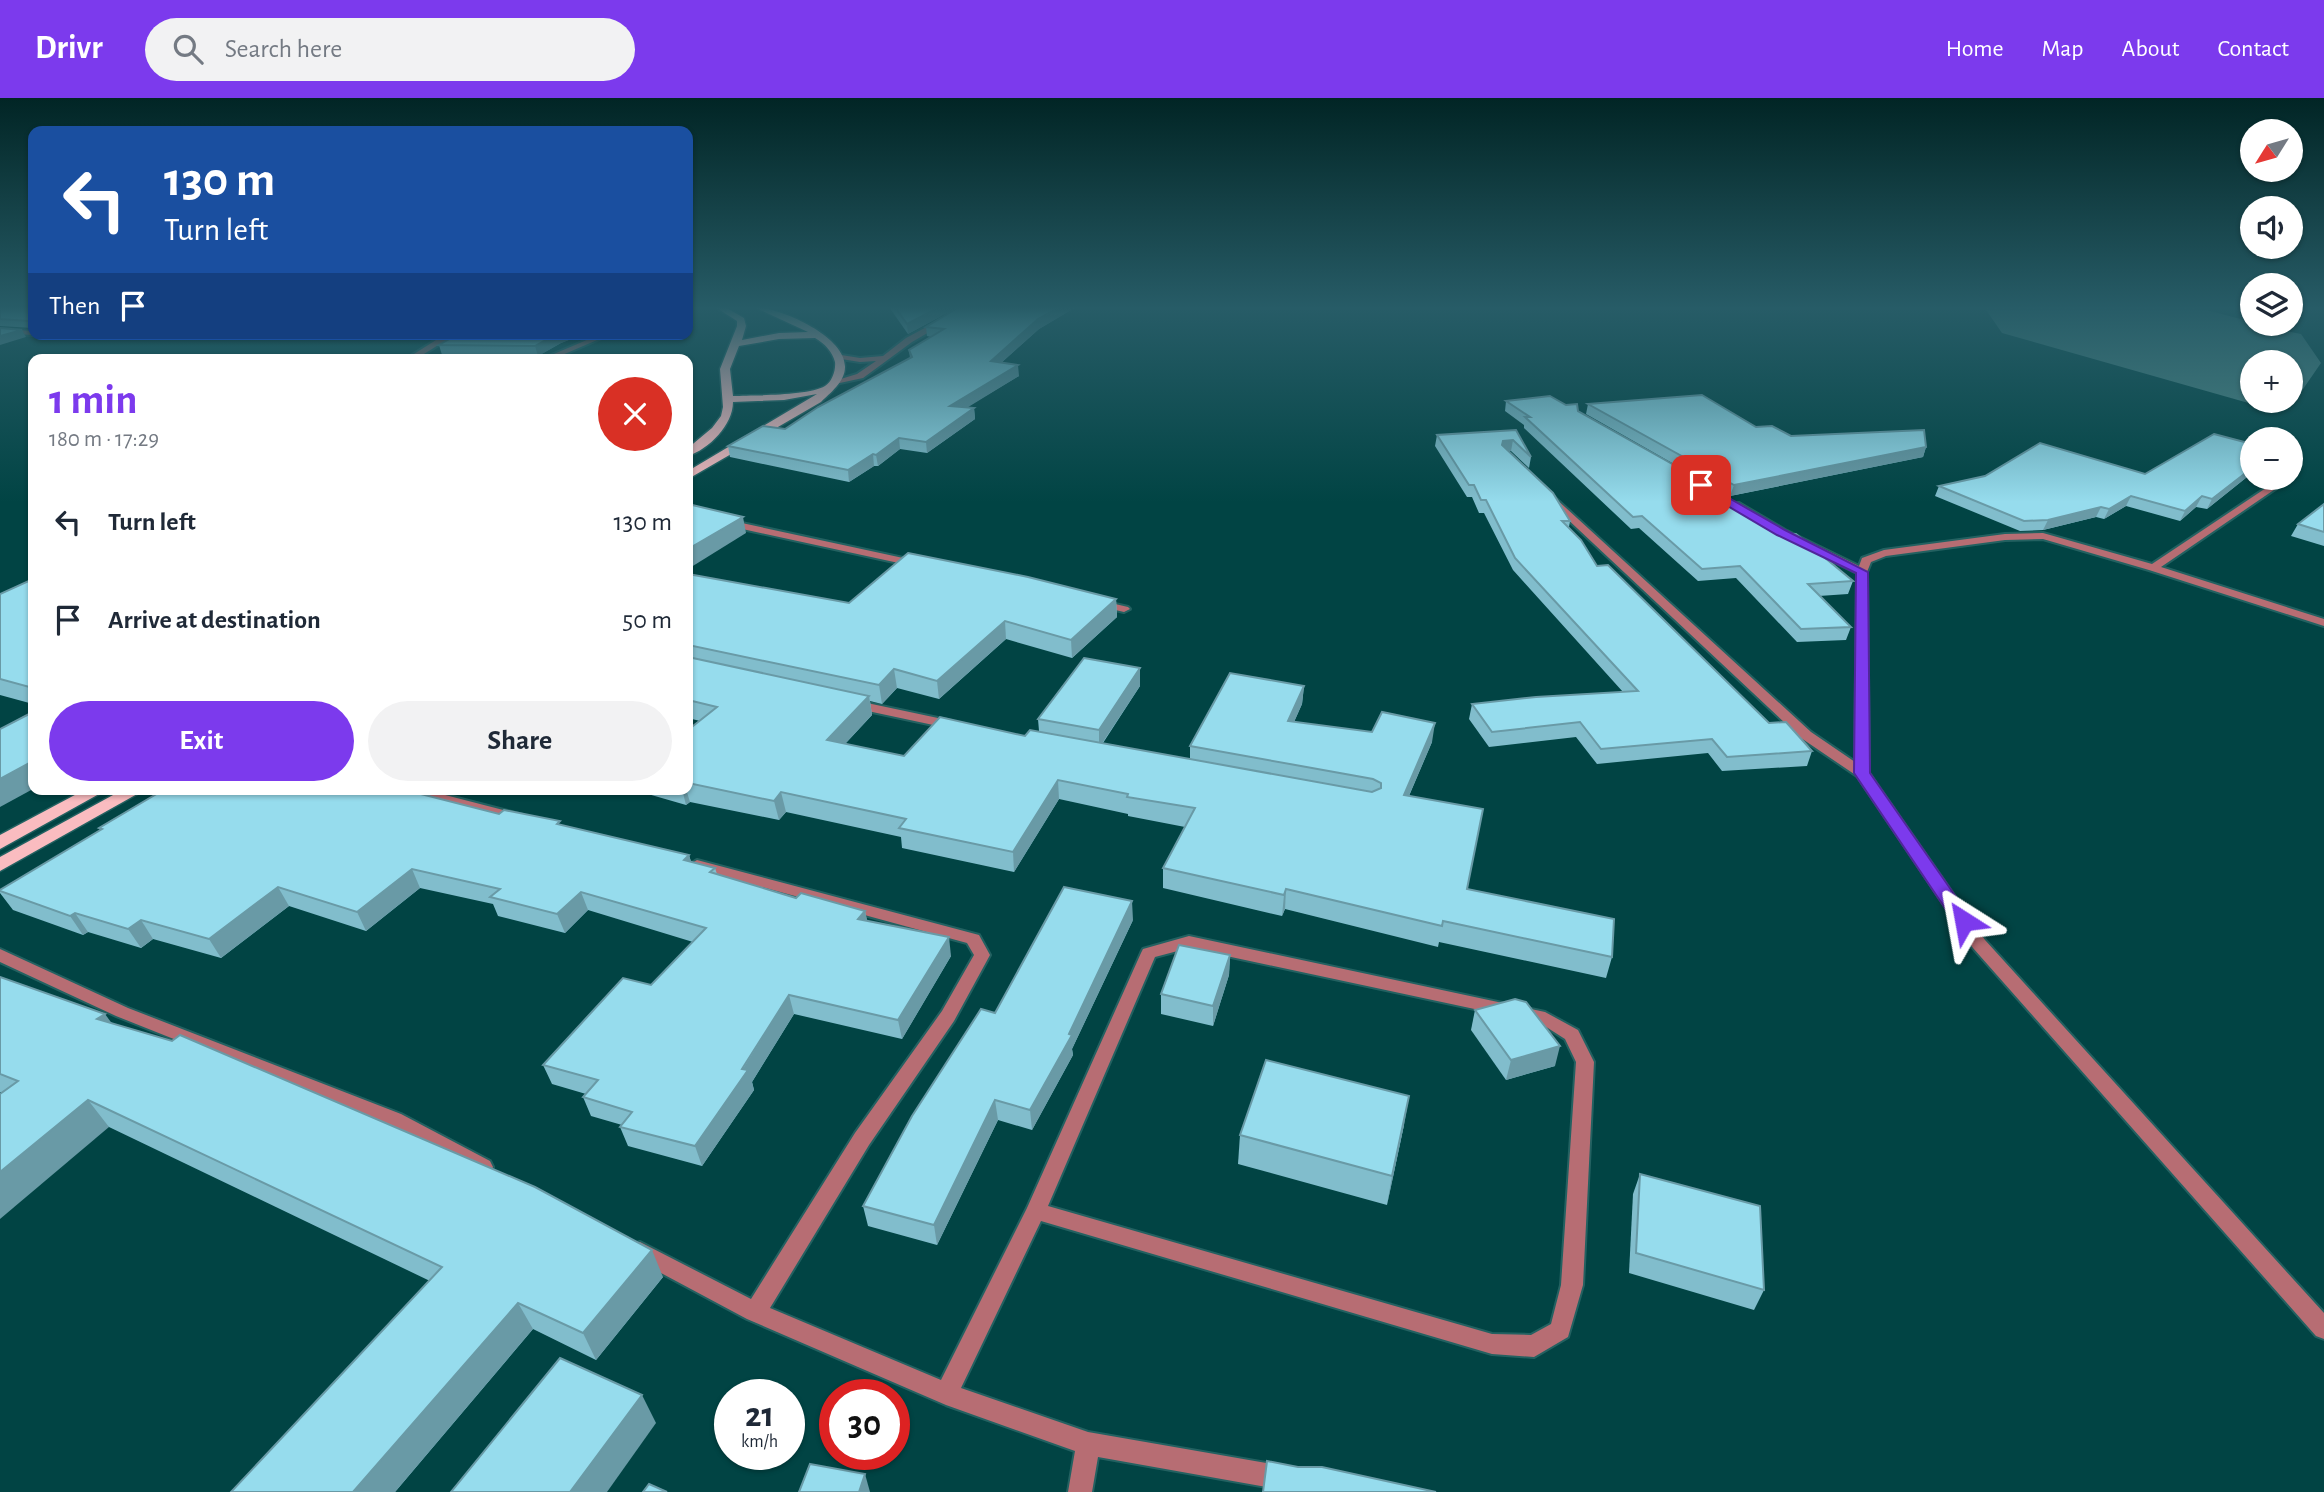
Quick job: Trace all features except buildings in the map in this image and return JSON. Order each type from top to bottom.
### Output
[{"type":"main road","points":[[693,449],[715,432],[726,417],[728,399],[725,372]]},
{"type":"main road","points":[[693,473],[786,419],[834,385],[838,372]]},
{"type":"main road","points":[[728,399],[784,397],[834,385]]},
{"type":"main road","points":[[0,843],[88,795]]},
{"type":"main road","points":[[0,865],[126,795]]},
{"type":"street","points":[[834,385],[865,372]]},
{"type":"street","points":[[2153,568],[2269,490]]},
{"type":"street","points":[[1544,491],[1806,735],[1862,773],[1979,944],[2324,1329]]},
{"type":"street","points":[[1725,499],[1781,532],[1862,572]]},
{"type":"street","points":[[715,521],[933,568]]},
{"type":"street","points":[[1862,773],[1862,572],[1866,560],[1898,550],[2005,537],[2043,536],[2324,623]]},
{"type":"street","points":[[1083,600],[1124,609]]},
{"type":"street","points":[[835,700],[965,728]]},
{"type":"street","points":[[428,795],[530,821]]},
{"type":"street","points":[[679,860],[973,939],[982,955],[948,1016],[862,1139],[755,1311]]},
{"type":"street","points":[[946,1394],[1036,1211],[1149,953],[1156,949],[1189,942],[1545,1018],[1572,1035],[1585,1062],[1572,1285],[1560,1330],[1534,1346],[1492,1344],[1036,1211]]},
{"type":"street","points":[[0,955],[122,1012],[394,1119],[502,1177]]},
{"type":"street","points":[[622,1241],[755,1311],[946,1394],[1088,1444],[1298,1481]]},
{"type":"street","points":[[1080,1492],[1088,1444]]},
{"type":"route","points":[[1701,485],[1781,532],[1862,572],[1862,773],[1964,921]]}]
